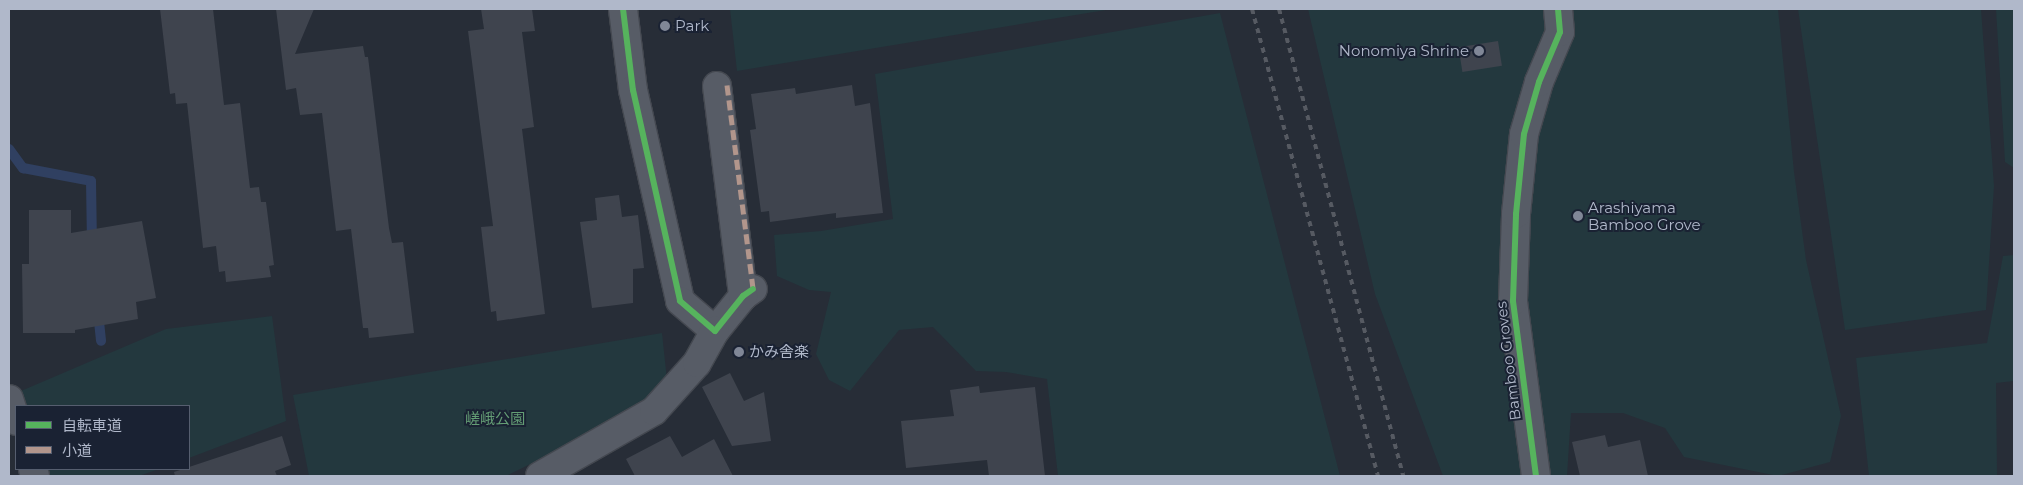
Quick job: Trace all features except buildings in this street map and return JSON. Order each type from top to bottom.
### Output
[{"type":"street","points":[[623,9],[634,90],[680,301],[715,331]]},
{"type":"street","name":"Bamboo Groves","points":[[1536,476],[1513,301],[1516,214],[1524,134],[1539,82],[1560,32],[1558,9]]},
{"type":"street","points":[[540,476],[654,411],[697,363],[715,331],[748,293],[717,86]]},
{"type":"street","points":[[9,399],[15,418]]},
{"type":"green space","points":[[730,9],[1112,9],[737,71]]},
{"type":"green space","name":"Arashiyama Bamboo Grove","points":[[1308,9],[1778,9],[1794,172],[1806,260],[1841,416],[1830,462],[1778,476],[1684,457],[1665,428],[1623,413],[1571,413],[1567,476],[1443,476],[1375,294]]},
{"type":"green space","points":[[1798,9],[1981,9],[1994,186],[1986,310],[1845,330]]},
{"type":"green space","points":[[1996,9],[2014,9],[2014,168],[2005,162]]},
{"type":"green space","points":[[1220,13],[1340,476],[1058,476],[1047,379],[1006,372],[976,371],[933,327],[899,330],[850,391],[829,380],[816,354],[831,292],[809,290],[777,276],[774,235],[821,231],[893,219],[875,74]]},
{"type":"green space","points":[[2014,255],[2014,381],[1996,383],[1997,476],[1869,476],[1856,358],[1987,343],[2003,256]]},
{"type":"green space","points":[[272,316],[286,421],[190,458],[190,405],[26,405],[21,391],[166,329]]},
{"type":"green space","name":"嵯峨公園","points":[[662,333],[667,380],[650,405],[506,476],[309,476],[293,395]]},
{"type":"green space","points":[[46,470],[156,470],[139,476],[49,476]]},
{"type":"waterway","points":[[9,149],[23,168],[91,181],[92,243]]},
{"type":"waterway","points":[[98,312],[101,341]]},
{"type":"railway","points":[[1252,9],[1378,476]]},
{"type":"railway","points":[[1279,9],[1403,476]]},
{"type":"marked path","points":[[727,85],[753,289]]},
{"type":"cycle path","points":[[623,9],[633,90],[680,301],[715,331],[743,296],[753,289]]},
{"type":"cycle path","points":[[1536,476],[1513,301],[1516,214],[1524,134],[1539,82],[1560,32],[1558,9]]},
{"type":"place","name":"Park","points":[[665,26]]},
{"type":"place","name":"Nonomiya Shrine","points":[[1479,51]]},
{"type":"place","name":"Arashiyama Bamboo Grove","points":[[1578,216]]},
{"type":"place","name":"かみ舎楽","points":[[739,352]]}]
